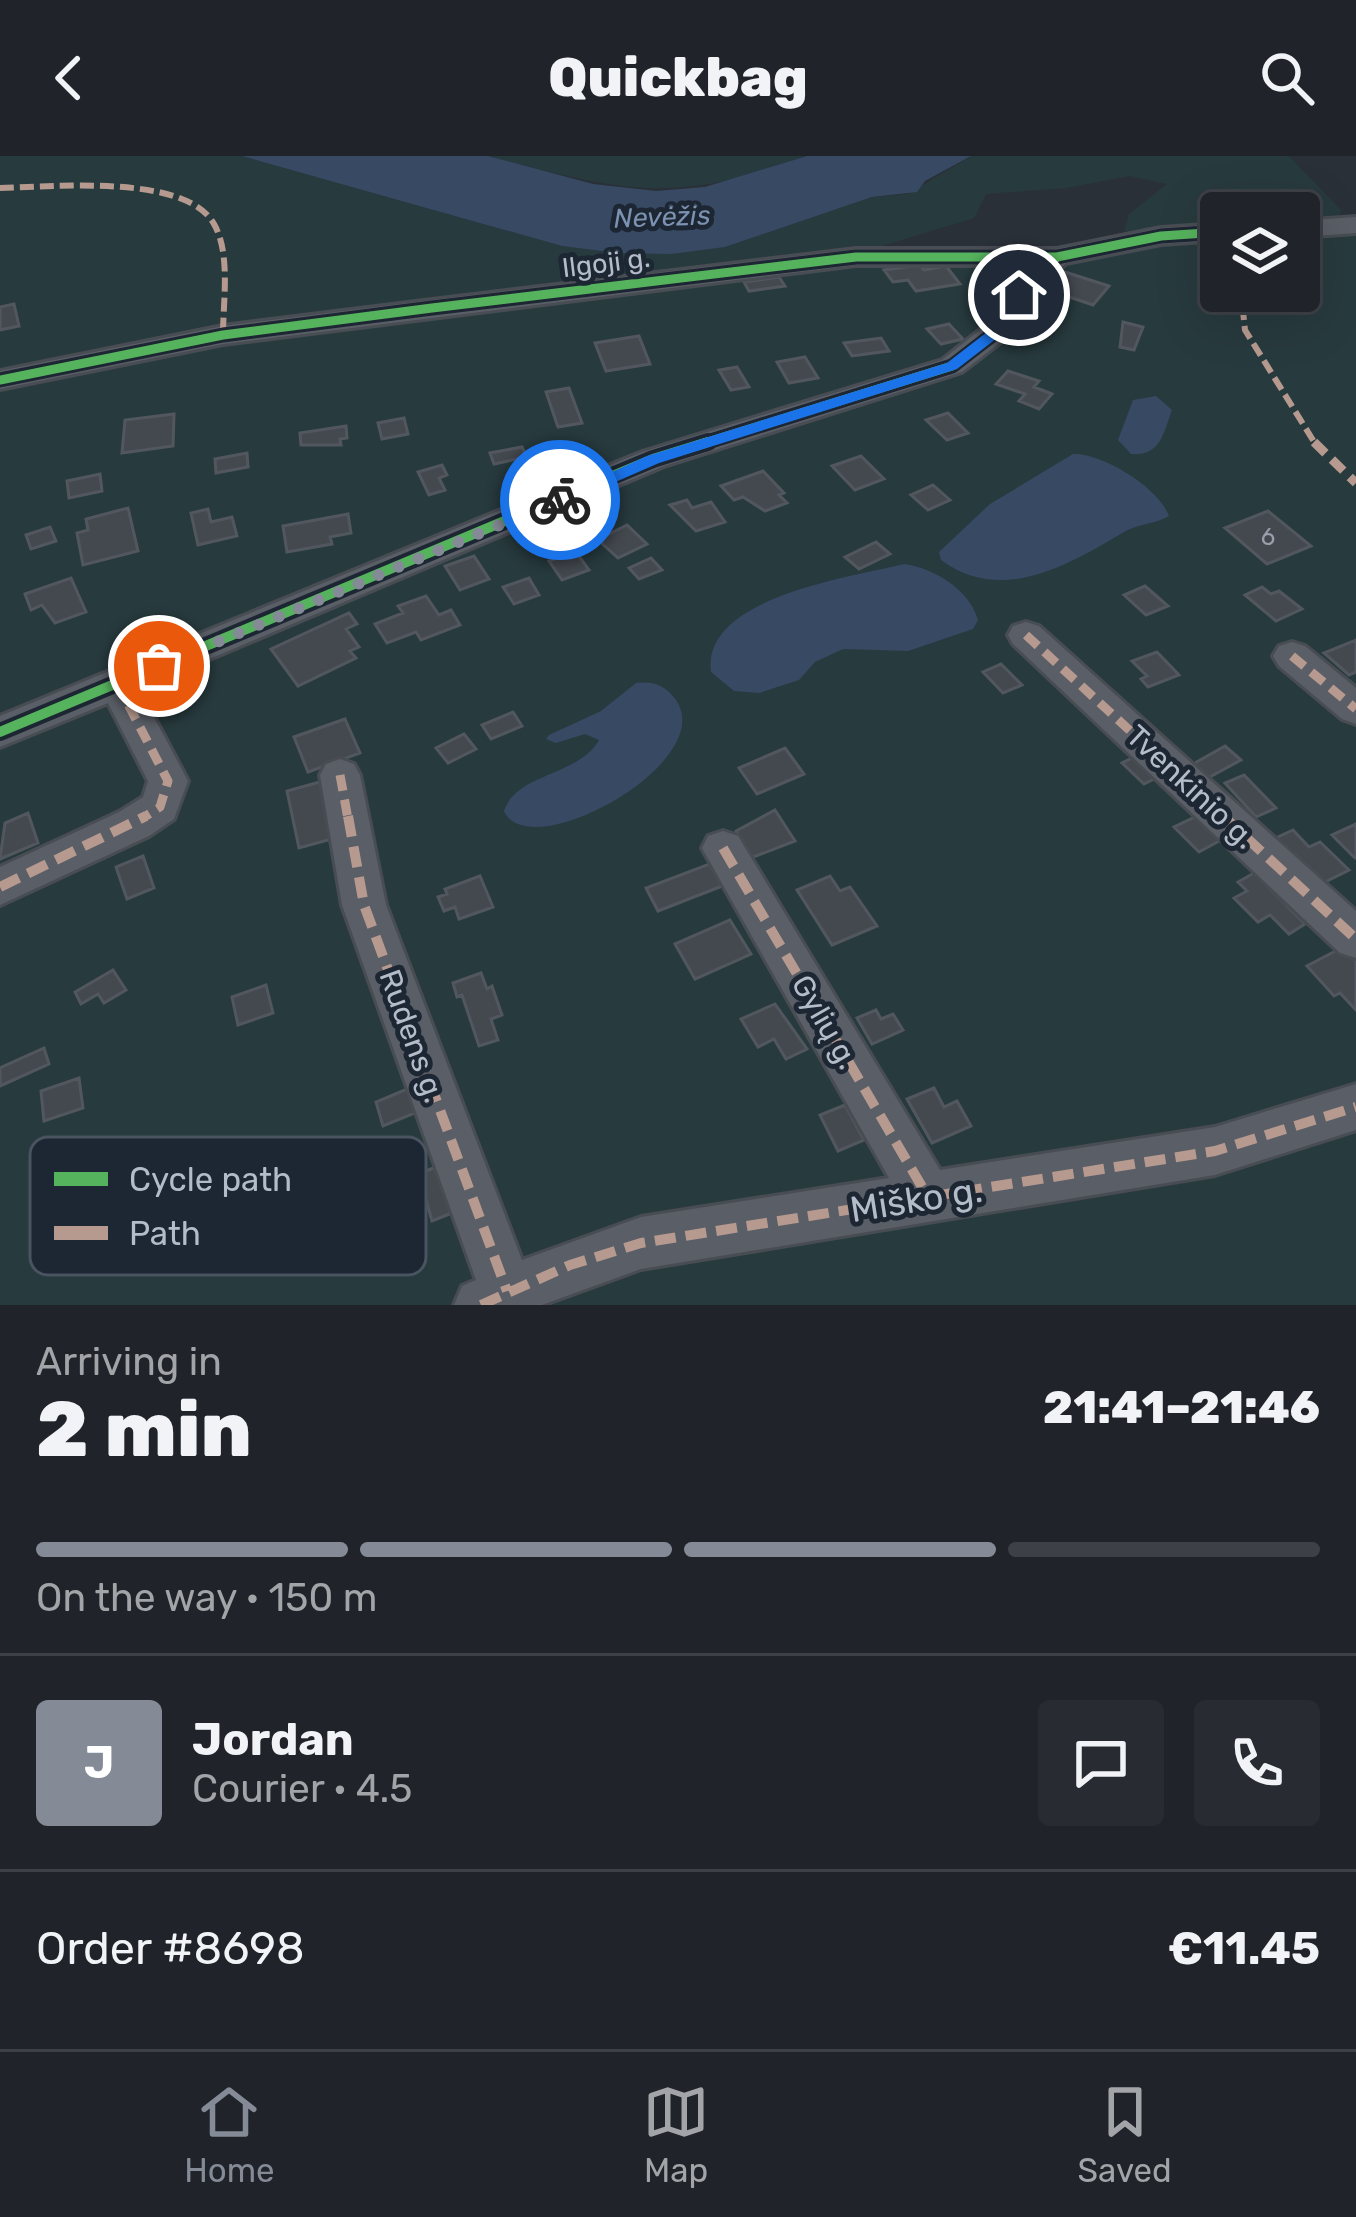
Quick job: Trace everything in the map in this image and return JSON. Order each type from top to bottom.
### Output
[{"type":"street","points":[[1320,227],[1356,225]]},
{"type":"street","name":"Ilgoji g.","points":[[0,380],[223,334],[856,257],[1057,257],[1161,236],[1200,233]]},
{"type":"street","points":[[0,732],[653,459],[952,366],[996,332],[1019,295],[1057,257]]},
{"type":"street","name":"Tvenkinio g.","points":[[1026,635],[1356,938]]},
{"type":"street","points":[[1292,656],[1356,709]]},
{"type":"street","points":[[0,887],[160,807],[168,781],[117,683]]},
{"type":"street","name":"Rudens g.","points":[[340,775],[364,904],[494,1298]]},
{"type":"street","name":"Gylių g.","points":[[723,848],[928,1196]]},
{"type":"street","name":"Miško g.","points":[[494,1298],[640,1243],[1215,1150],[1356,1107]]},
{"type":"green space","points":[[0,156],[242,156],[562,246],[617,253],[725,247],[872,197],[908,194],[971,156],[1289,156],[1341,210],[1339,218],[1320,217],[1320,192],[1200,192],[1200,312],[1320,312],[1320,226],[1356,225],[1356,1305],[0,1305]],"holes":[[[1130,176],[1167,184],[1129,214],[1124,233],[1043,251],[882,246],[974,218],[986,194],[1066,188]]]},
{"type":"green space","points":[[488,156],[807,156],[720,182],[648,188],[575,178]]},
{"type":"water","name":"Nevėžis","points":[[242,156],[488,156],[593,184],[656,191],[705,187],[807,156],[971,156],[925,181],[917,192],[872,197],[725,247],[671,254],[562,246]]},
{"type":"water","points":[[1156,396],[1172,410],[1163,435],[1149,451],[1131,454],[1118,440],[1133,400]]},
{"type":"water","points":[[1073,454],[1099,459],[1128,474],[1154,494],[1169,516],[1129,529],[1058,567],[1011,580],[964,573],[941,560],[939,552],[990,504]]},
{"type":"water","points":[[904,564],[927,570],[959,590],[978,620],[973,629],[908,651],[843,649],[815,662],[799,680],[759,693],[734,691],[711,672],[714,646],[730,625],[754,608],[817,584]]},
{"type":"water","points":[[636,683],[668,691],[676,700],[682,725],[671,752],[647,778],[580,817],[547,826],[520,825],[504,811],[521,789],[577,761],[599,740],[585,734],[556,743],[546,739],[549,735],[601,711]]},
{"type":"building","points":[[920,265],[924,270],[946,266],[960,284],[916,291],[908,280],[893,282],[884,270]]},
{"type":"building","points":[[1065,272],[1109,286],[1093,305],[1048,290]]},
{"type":"building","points":[[779,277],[785,286],[749,291],[744,282]]},
{"type":"building","points":[[14,304],[19,326],[0,330],[0,307]]},
{"type":"building","points":[[1123,322],[1143,327],[1134,350],[1120,347]]},
{"type":"building","points":[[949,324],[963,339],[941,344],[927,329]]},
{"type":"building","points":[[639,336],[650,364],[606,371],[595,343]]},
{"type":"building","points":[[881,338],[889,351],[852,356],[844,343]]},
{"type":"building","points":[[805,357],[818,378],[789,383],[777,362]]},
{"type":"building","points":[[737,367],[749,387],[731,390],[719,370]]},
{"type":"building","points":[[1008,371],[1039,381],[1034,387],[1052,394],[1039,409],[1019,401],[1025,394],[996,384]]},
{"type":"building","points":[[569,388],[582,423],[558,427],[546,392]]},
{"type":"building","points":[[948,413],[968,433],[947,440],[926,420]]},
{"type":"building","points":[[174,414],[173,446],[122,453],[125,420]]},
{"type":"building","points":[[404,418],[408,434],[382,439],[378,423]]},
{"type":"building","points":[[346,426],[347,438],[340,439],[341,445],[301,445],[300,433]]},
{"type":"building","points":[[522,447],[527,457],[494,464],[490,453]]},
{"type":"building","points":[[247,453],[248,467],[216,473],[215,459]]},
{"type":"building","points":[[861,456],[884,479],[855,490],[832,466]]},
{"type":"building","points":[[442,465],[447,475],[439,478],[445,490],[429,495],[418,472]]},
{"type":"building","points":[[763,471],[787,503],[765,511],[743,497],[734,500],[721,486]]},
{"type":"building","points":[[100,474],[102,491],[69,498],[67,481]]},
{"type":"building","points":[[933,485],[950,500],[928,510],[911,495]]},
{"type":"building","points":[[687,500],[692,508],[711,502],[725,522],[696,531],[670,505]]},
{"type":"building","points":[[128,508],[138,551],[83,565],[77,533],[88,530],[86,519]]},
{"type":"building","points":[[208,509],[211,522],[232,517],[237,536],[198,545],[191,513]]},
{"type":"building","points":[[1268,511],[1311,546],[1267,564],[1225,528]]},
{"type":"building","points":[[348,514],[351,533],[330,537],[332,544],[287,552],[283,526]]},
{"type":"building","points":[[597,522],[609,534],[627,525],[647,544],[618,558],[585,528]]},
{"type":"building","points":[[50,527],[56,541],[31,549],[26,535]]},
{"type":"building","points":[[876,542],[890,554],[859,569],[845,557]]},
{"type":"building","points":[[576,552],[589,570],[562,580],[549,561]]},
{"type":"building","points":[[474,556],[489,579],[460,590],[445,566]]},
{"type":"building","points":[[651,558],[662,570],[639,579],[629,568]]},
{"type":"building","points":[[71,578],[86,612],[55,623],[42,605],[31,610],[25,594]]},
{"type":"building","points":[[529,578],[539,595],[514,604],[503,587]]},
{"type":"building","points":[[1145,586],[1168,606],[1146,615],[1124,595]]},
{"type":"building","points":[[1262,587],[1271,594],[1279,591],[1302,609],[1276,621],[1245,595]]},
{"type":"building","points":[[426,596],[439,615],[451,610],[460,625],[421,640],[416,632],[387,643],[375,624],[403,613],[398,606]]},
{"type":"building","points":[[349,613],[357,624],[346,629],[359,647],[350,651],[356,658],[298,686],[271,649]]},
{"type":"building","points":[[1356,640],[1356,672],[1349,675],[1324,653]]},
{"type":"building","points":[[1157,652],[1179,675],[1148,687],[1141,679],[1147,676],[1132,661]]},
{"type":"building","points":[[1001,664],[1022,685],[1003,693],[983,672]]},
{"type":"building","points":[[513,712],[522,726],[491,739],[482,725]]},
{"type":"building","points":[[345,719],[360,753],[308,772],[294,737]]},
{"type":"building","points":[[464,734],[476,749],[448,763],[436,748]]},
{"type":"building","points":[[1225,746],[1241,760],[1208,778],[1193,764]]},
{"type":"building","points":[[785,748],[804,774],[757,794],[739,768]]},
{"type":"building","points":[[1140,754],[1162,775],[1144,784],[1122,763]]},
{"type":"building","points":[[1244,775],[1276,808],[1256,817],[1225,783]]},
{"type":"building","points":[[330,779],[343,836],[299,848],[287,791]]},
{"type":"building","points":[[775,810],[795,841],[751,858],[736,831]]},
{"type":"building","points":[[28,813],[38,843],[0,859],[5,823]]},
{"type":"building","points":[[1197,816],[1221,840],[1199,852],[1174,827]]},
{"type":"building","points":[[1356,824],[1356,858],[1355,858],[1332,835]]},
{"type":"building","points":[[1293,830],[1309,847],[1320,842],[1349,870],[1313,888],[1269,841]]},
{"type":"building","points":[[143,856],[154,888],[127,899],[116,867]]},
{"type":"building","points":[[712,863],[725,885],[658,911],[646,888]]},
{"type":"building","points":[[1254,873],[1305,924],[1289,934],[1270,915],[1258,922],[1234,898],[1247,891],[1238,882]]},
{"type":"building","points":[[480,876],[493,907],[459,919],[455,907],[444,911],[438,897],[447,894],[445,889]]},
{"type":"building","points":[[830,876],[840,891],[850,887],[877,926],[832,945],[797,890]]},
{"type":"building","points":[[730,920],[751,954],[695,979],[675,944]]},
{"type":"building","points":[[1343,947],[1356,961],[1356,1010],[1340,993],[1334,996],[1307,966]]},
{"type":"building","points":[[113,970],[126,990],[104,1003],[98,994],[81,1004],[75,992]]},
{"type":"building","points":[[481,973],[487,989],[492,986],[502,1015],[491,1019],[498,1040],[479,1046],[462,995],[457,997],[453,983]]},
{"type":"building","points":[[266,985],[273,1013],[238,1025],[232,997]]},
{"type":"building","points":[[775,1004],[807,1049],[786,1059],[774,1039],[758,1047],[741,1019]]},
{"type":"building","points":[[876,1010],[881,1019],[893,1014],[903,1030],[872,1044],[857,1018]]},
{"type":"building","points":[[44,1048],[49,1064],[0,1086],[0,1068]]},
{"type":"building","points":[[79,1078],[83,1108],[44,1121],[41,1091]]},
{"type":"building","points":[[934,1088],[944,1107],[957,1101],[971,1126],[932,1143],[907,1099]]},
{"type":"building","points":[[407,1089],[415,1113],[383,1126],[376,1102]]},
{"type":"building","points":[[845,1105],[864,1140],[838,1151],[820,1115]]},
{"type":"building","points":[[448,1162],[462,1209],[432,1221],[426,1171]]},
{"type":"marked path","points":[[0,188],[82,186],[149,191],[201,208],[214,223],[221,250],[223,335]]},
{"type":"marked path","points":[[1243,312],[1245,330],[1316,445],[1356,483]]},
{"type":"marked path","points":[[1026,635],[1356,939]]},
{"type":"marked path","points":[[1292,656],[1356,709]]},
{"type":"marked path","points":[[0,887],[160,807],[168,781],[117,683]]},
{"type":"marked path","points":[[340,775],[364,905],[507,1291]]},
{"type":"marked path","points":[[723,848],[928,1197]]},
{"type":"marked path","points":[[481,1305],[570,1265],[641,1243],[1215,1151],[1356,1107]]},
{"type":"cycle path","points":[[0,380],[223,335],[432,308],[856,257],[1057,257],[1161,236],[1200,233]]},
{"type":"cycle path","points":[[0,732],[653,459],[952,366],[996,332],[1019,295],[1057,257]]},
{"type":"way so far","points":[[159,666],[560,500]]},
{"type":"route","points":[[560,500],[653,459],[952,366],[996,332],[1019,295]]}]
